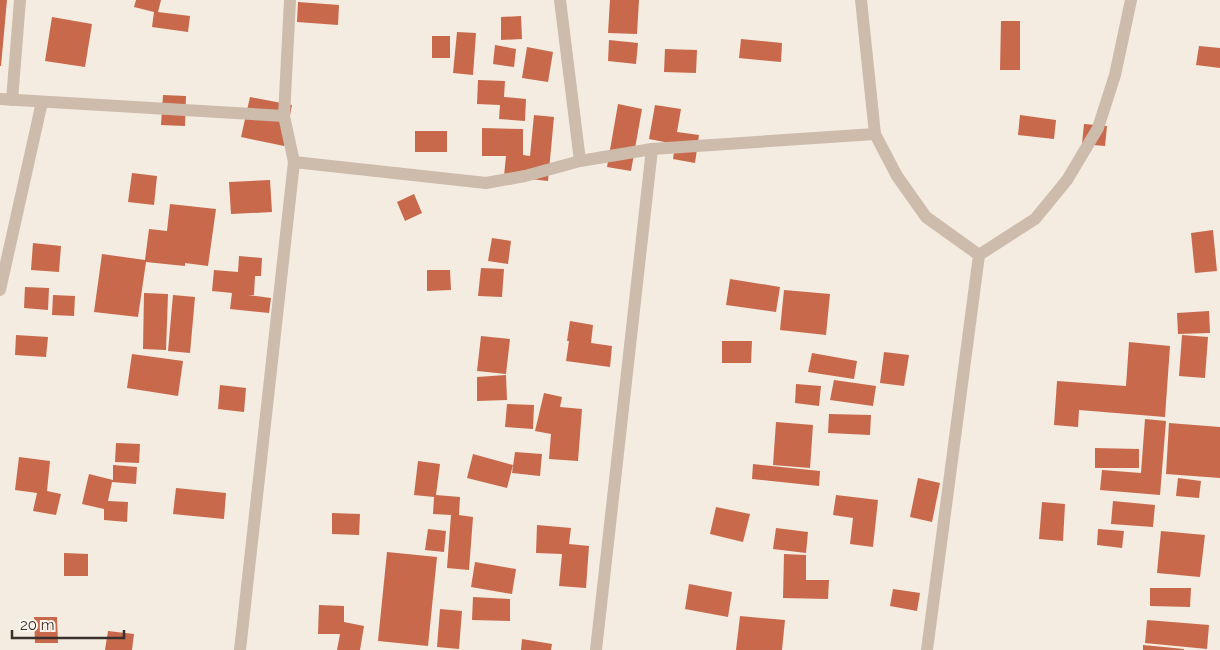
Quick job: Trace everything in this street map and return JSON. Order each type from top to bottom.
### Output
[{"type":"street","points":[[20,0],[6,100],[284,116]]},
{"type":"street","points":[[240,650],[294,162],[284,116],[290,0]]},
{"type":"street","points":[[560,0],[580,161]]},
{"type":"street","points":[[862,0],[874,134],[897,176],[926,217],[980,255]]},
{"type":"street","points":[[927,650],[980,255],[1035,219],[1066,180],[1098,128],[1114,75],[1131,0]]},
{"type":"street","points":[[0,290],[42,102]]},
{"type":"street","points":[[294,162],[486,183],[525,176],[580,161],[652,149],[874,134]]},
{"type":"street","points":[[596,650],[652,149]]},
{"type":"building","points":[[0,0],[7,0],[1,66],[0,66]]},
{"type":"building","points":[[136,0],[161,0],[158,12],[190,16],[188,32],[152,27],[154,12],[134,7]]},
{"type":"building","points":[[610,0],[639,0],[637,34],[608,33]]},
{"type":"building","points":[[298,2],[339,5],[338,25],[297,22]]},
{"type":"building","points":[[521,16],[522,39],[501,40],[501,17]]},
{"type":"building","points":[[52,17],[92,24],[85,67],[45,61]]},
{"type":"building","points":[[1001,21],[1020,21],[1020,70],[1000,70]]},
{"type":"building","points":[[457,32],[476,33],[473,75],[453,73]]},
{"type":"building","points":[[432,36],[450,36],[450,58],[432,58]]},
{"type":"building","points":[[741,39],[782,43],[781,62],[739,58]]},
{"type":"building","points":[[609,40],[638,43],[636,64],[608,61]]},
{"type":"building","points":[[495,45],[516,49],[514,67],[493,64]]},
{"type":"building","points":[[1199,46],[1220,48],[1220,68],[1196,65]]},
{"type":"building","points":[[527,47],[553,52],[548,82],[522,78]]},
{"type":"building","points":[[665,49],[697,50],[696,73],[664,72]]},
{"type":"building","points":[[478,80],[505,81],[504,97],[526,99],[525,121],[499,119],[500,105],[477,104]]},
{"type":"building","points":[[163,95],[186,96],[185,126],[161,125]]},
{"type":"building","points":[[250,97],[292,105],[284,146],[241,137]]},
{"type":"building","points":[[618,104],[642,109],[631,171],[607,167]]},
{"type":"building","points":[[655,105],[681,109],[677,132],[699,135],[695,163],[673,159],[675,144],[649,139]]},
{"type":"building","points":[[534,115],[554,117],[548,181],[504,176],[506,156],[482,156],[482,128],[523,129],[523,155],[530,156]]},
{"type":"building","points":[[1020,115],[1056,120],[1054,139],[1018,135]]},
{"type":"building","points":[[1084,124],[1107,126],[1105,146],[1082,144]]},
{"type":"building","points":[[415,131],[447,131],[447,152],[415,152]]},
{"type":"building","points":[[132,173],[157,176],[154,205],[128,202]]},
{"type":"building","points":[[270,180],[272,212],[231,214],[229,182]]},
{"type":"building","points":[[414,194],[422,213],[405,221],[397,202]]},
{"type":"building","points":[[170,204],[216,209],[208,266],[185,263],[185,266],[146,262],[138,317],[94,312],[102,254],[145,260],[149,229],[167,231]]},
{"type":"building","points":[[1213,230],[1217,271],[1195,273],[1191,233]]},
{"type":"building","points":[[492,238],[511,241],[508,264],[488,261]]},
{"type":"building","points":[[33,243],[61,246],[59,272],[31,270]]},
{"type":"building","points":[[239,256],[262,258],[261,276],[255,276],[254,295],[248,295],[271,298],[269,313],[230,309],[232,293],[212,291],[214,270],[238,272]]},
{"type":"building","points":[[481,268],[504,269],[502,297],[478,296]]},
{"type":"building","points":[[427,270],[450,270],[451,290],[427,291]]},
{"type":"building","points":[[730,279],[780,287],[776,312],[726,305]]},
{"type":"building","points":[[25,287],[49,288],[48,310],[24,308]]},
{"type":"building","points":[[784,290],[830,294],[826,335],[780,330]]},
{"type":"building","points":[[144,293],[168,294],[166,350],[143,349]]},
{"type":"building","points":[[53,295],[75,296],[74,316],[52,315]]},
{"type":"building","points":[[173,295],[195,297],[190,353],[168,351]]},
{"type":"building","points":[[1209,311],[1210,333],[1178,334],[1177,313]]},
{"type":"building","points":[[570,321],[593,325],[591,343],[612,346],[610,367],[566,361]]},
{"type":"building","points":[[16,335],[48,337],[46,357],[15,355]]},
{"type":"building","points":[[1182,335],[1208,337],[1205,378],[1179,376]]},
{"type":"building","points":[[481,336],[510,339],[506,374],[477,371]]},
{"type":"building","points":[[722,341],[752,341],[751,363],[722,363]]},
{"type":"building","points":[[1129,342],[1170,346],[1165,417],[1079,410],[1078,427],[1054,425],[1057,381],[1126,386]]},
{"type":"building","points":[[884,352],[909,355],[904,386],[880,383]]},
{"type":"building","points":[[812,353],[857,361],[854,379],[808,372]]},
{"type":"building","points":[[132,354],[183,361],[178,396],[127,388]]},
{"type":"building","points":[[506,375],[507,400],[477,401],[477,377]]},
{"type":"building","points":[[834,380],[876,386],[873,406],[830,400]]},
{"type":"building","points":[[796,384],[821,386],[819,406],[795,403]]},
{"type":"building","points":[[220,385],[246,388],[244,412],[218,409]]},
{"type":"building","points":[[544,393],[562,397],[560,407],[582,409],[578,461],[549,459],[551,434],[535,431]]},
{"type":"building","points":[[507,404],[534,405],[533,429],[505,427]]},
{"type":"building","points":[[829,414],[871,415],[870,435],[828,433]]},
{"type":"building","points":[[1145,419],[1166,421],[1160,495],[1100,490],[1102,470],[1141,473]]},
{"type":"building","points":[[776,422],[813,425],[810,468],[773,465]]},
{"type":"building","points":[[1169,423],[1220,427],[1220,478],[1166,474]]},
{"type":"building","points":[[116,443],[140,444],[139,463],[115,462]]},
{"type":"building","points":[[1095,448],[1139,449],[1139,468],[1095,468]]},
{"type":"building","points":[[515,452],[542,454],[540,476],[512,473]]},
{"type":"building","points":[[473,454],[513,465],[507,488],[467,478]]},
{"type":"building","points":[[19,457],[50,461],[47,491],[61,494],[56,515],[33,511],[37,493],[15,490]]},
{"type":"building","points":[[418,461],[440,464],[436,495],[460,497],[459,515],[473,517],[469,570],[447,568],[451,515],[433,514],[434,497],[414,495]]},
{"type":"building","points":[[753,464],[820,471],[819,486],[752,479]]},
{"type":"building","points":[[113,465],[137,467],[136,484],[112,482],[108,501],[128,502],[127,522],[104,520],[104,509],[82,504],[89,474],[113,480]]},
{"type":"building","points":[[918,478],[940,483],[932,522],[910,517]]},
{"type":"building","points":[[1178,478],[1201,481],[1199,498],[1176,496]]},
{"type":"building","points":[[176,488],[226,493],[224,519],[173,514]]},
{"type":"building","points":[[836,495],[878,500],[873,547],[850,544],[853,518],[833,515]]},
{"type":"building","points":[[1113,501],[1155,505],[1153,527],[1111,524]]},
{"type":"building","points":[[1042,502],[1065,504],[1063,541],[1039,539]]},
{"type":"building","points":[[716,507],[750,514],[743,542],[710,534]]},
{"type":"building","points":[[332,513],[360,514],[359,535],[332,534]]},
{"type":"building","points":[[537,525],[571,528],[569,544],[589,546],[586,588],[559,586],[562,554],[536,553]]},
{"type":"building","points":[[776,528],[808,532],[806,553],[773,549]]},
{"type":"building","points":[[428,529],[446,531],[444,552],[425,550]]},
{"type":"building","points":[[1098,529],[1124,531],[1122,548],[1097,545]]},
{"type":"building","points":[[1161,531],[1205,535],[1200,577],[1157,573]]},
{"type":"building","points":[[387,552],[437,557],[428,646],[378,641]]},
{"type":"building","points":[[64,553],[88,554],[88,576],[64,576]]},
{"type":"building","points":[[784,554],[806,555],[806,580],[829,580],[828,599],[783,598]]},
{"type":"building","points":[[475,562],[516,569],[512,594],[471,587]]},
{"type":"building","points":[[689,584],[732,592],[728,617],[685,609]]},
{"type":"building","points":[[1150,588],[1191,588],[1190,607],[1150,606]]},
{"type":"building","points":[[893,589],[920,593],[917,611],[890,606]]},
{"type":"building","points":[[473,597],[510,599],[510,621],[472,620]]},
{"type":"building","points":[[319,605],[344,606],[344,622],[364,626],[360,650],[337,650],[340,634],[318,634]]},
{"type":"building","points":[[440,609],[462,611],[459,649],[437,647]]},
{"type":"building","points":[[740,616],[785,620],[782,650],[736,650]]},
{"type":"building","points":[[34,617],[57,617],[58,643],[35,643]]},
{"type":"building","points":[[1147,620],[1209,625],[1207,649],[1145,643]]},
{"type":"building","points":[[108,631],[134,634],[132,650],[105,650]]},
{"type":"building","points":[[522,639],[552,644],[551,650],[521,650]]},
{"type":"building","points":[[1143,645],[1184,649],[1184,650],[1143,650]]}]
